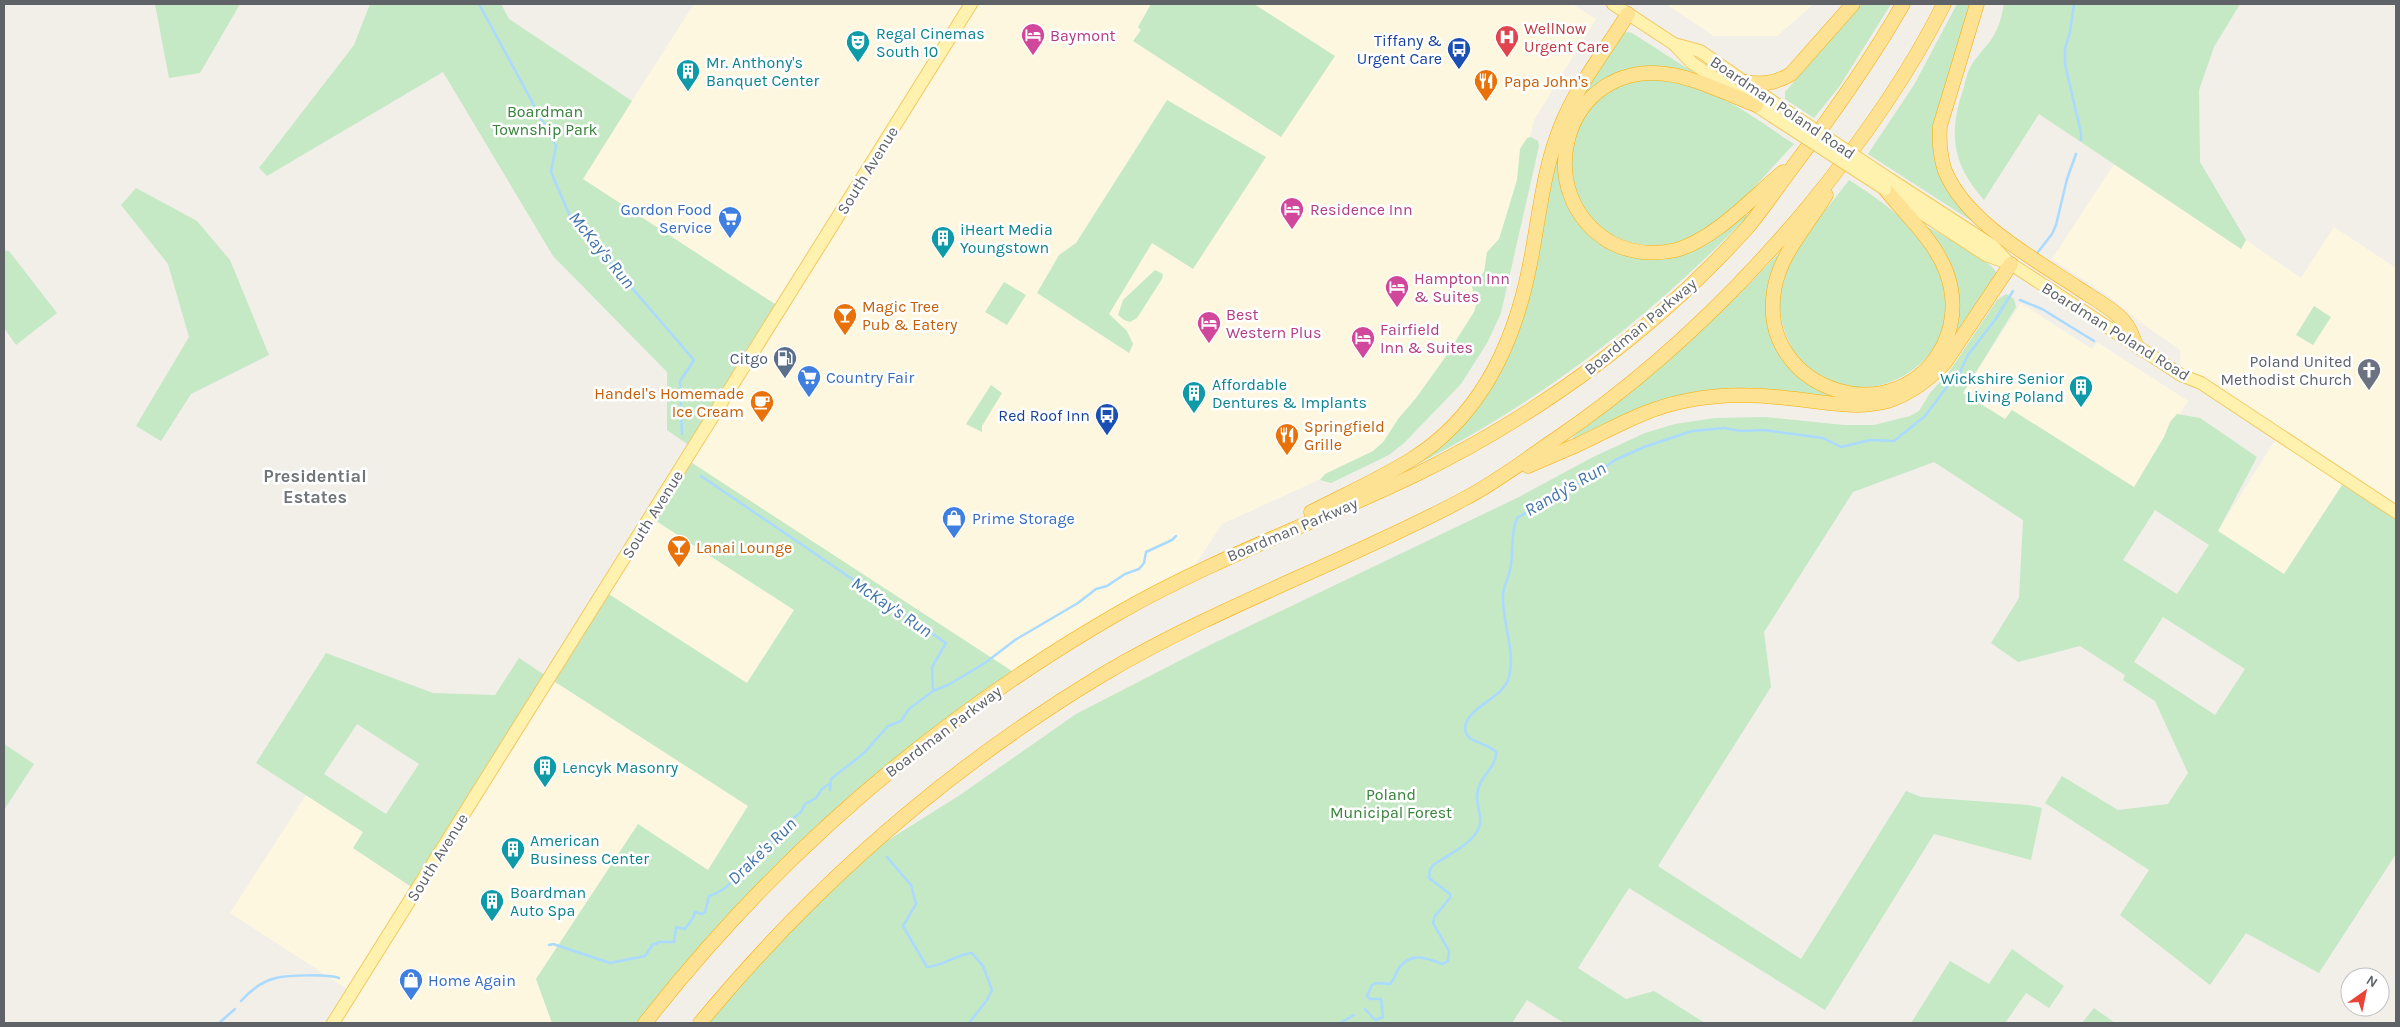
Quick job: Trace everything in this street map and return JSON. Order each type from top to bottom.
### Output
[{"type":"highway","points":[[1746,82],[1765,84],[1783,79],[1791,74],[1853,4]]},
{"type":"highway","name":"Boardman Parkway","points":[[646,1023],[714,940],[784,865],[831,821],[923,744],[1003,685],[1064,645],[1121,612],[1228,556],[1368,497],[1421,472],[1530,410],[1579,376],[1662,311],[1707,269],[1750,224],[1857,80],[1903,4]]},
{"type":"highway","points":[[1888,184],[1945,269],[1953,298],[1950,326],[1939,352],[1913,380],[1897,389],[1878,393],[1861,395],[1837,392],[1809,377],[1788,355],[1774,324],[1772,301],[1775,282],[1787,255],[1811,220],[1849,157],[1902,80],[1944,4]]},
{"type":"highway","points":[[1977,4],[1940,126],[1939,142],[1946,171],[1962,198],[1987,224],[2120,318],[2126,324],[2136,345]]},
{"type":"highway","points":[[1228,556],[1412,459],[1444,433],[1476,398],[1501,357],[1514,329],[1530,263],[1546,175],[1560,129],[1574,100],[1628,14]]},
{"type":"highway","points":[[1756,105],[1693,82],[1664,74],[1636,74],[1611,84],[1594,96],[1585,106],[1569,135],[1564,153],[1564,168],[1574,204],[1589,225],[1616,245],[1648,253],[1677,250],[1709,235],[1802,156]]},
{"type":"highway","points":[[700,1023],[764,949],[844,868],[938,788],[1016,730],[1105,673],[1163,641],[1250,598],[1407,528],[1470,496],[1500,478],[1603,406],[1662,359],[1703,321],[1768,254],[1849,157]]},
{"type":"highway","points":[[1500,478],[1578,444],[1637,415],[1684,401],[1734,395],[1756,395],[1865,405],[1888,401],[1908,393],[1930,378],[1944,364],[2010,264]]},
{"type":"main road","name":"South Avenue","points":[[333,1023],[971,4]]},
{"type":"main road","name":"Boardman Poland Road","points":[[1613,4],[1674,44],[1692,63],[1756,105],[1776,111]]},
{"type":"main road","name":"Boardman Poland Road","points":[[1674,44],[1700,51],[1746,82],[1776,111],[1888,184],[1986,255],[2010,264],[2181,375],[2201,383],[2396,512]]},
{"type":"shaded area","points":[[694,4],[1572,4],[1596,19],[1534,120],[1506,244],[1483,312],[1387,445],[1310,484],[1222,524],[1188,576],[1018,675],[686,459],[781,308],[582,179]]},
{"type":"shaded area","points":[[1666,4],[1814,4],[1777,36],[1714,36]]},
{"type":"shaded area","points":[[2114,164],[2241,248],[2246,240],[2301,278],[2334,227],[2396,268],[2396,512],[2346,479],[2284,574],[2218,531],[2279,434],[2181,375],[2180,350],[2107,295],[2052,259]]},
{"type":"shaded area","points":[[2021,303],[2092,349],[2097,342],[2188,401],[2134,488],[2012,410],[2005,419],[1963,393]]},
{"type":"shaded area","points":[[650,517],[794,610],[747,683],[604,591]]},
{"type":"shaded area","points":[[549,678],[748,806],[708,870],[638,825],[536,979],[552,1023],[333,1023],[352,992],[230,913],[306,795],[363,832],[354,848]]},
{"type":"green space","points":[[155,4],[240,4],[200,73],[169,78]]},
{"type":"green space","name":"Boardman Township Park","points":[[370,4],[501,4],[509,19],[632,101],[583,179],[781,308],[693,448],[667,430],[667,372],[553,256],[443,72],[267,176],[259,168],[354,45]]},
{"type":"green space","points":[[1151,4],[1254,4],[1335,56],[1281,137],[1133,41],[1141,30],[1138,27]]},
{"type":"green space","points":[[1862,4],[1891,4],[1839,87],[1814,118],[1785,99],[1785,92]]},
{"type":"green space","points":[[1957,4],[1973,4],[1935,147],[1981,227],[1868,154],[1914,85]]},
{"type":"green space","points":[[2004,4],[2240,4],[2214,47],[2199,90],[2200,162],[2246,240],[2241,249],[2039,114],[1984,200],[1960,163],[1956,150],[1955,124],[1969,71],[1997,30]]},
{"type":"green space","points":[[1632,33],[1696,74],[1695,77],[1657,68],[1579,104],[1576,102],[1622,34]]},
{"type":"green space","points":[[1647,78],[1686,85],[1719,97],[1741,109],[1794,144],[1747,195],[1721,219],[1694,236],[1678,242],[1661,245],[1645,245],[1630,242],[1615,236],[1601,227],[1590,216],[1579,200],[1571,159],[1577,129],[1587,112],[1611,88]]},
{"type":"green space","points":[[1167,100],[1266,157],[1193,269],[1152,243],[1109,314],[1127,331],[1133,344],[1129,353],[1037,293],[1059,255],[1076,243]]},
{"type":"green space","points":[[1531,137],[1538,141],[1539,146],[1501,313],[1487,343],[1461,384],[1404,443],[1389,455],[1331,483],[1320,480],[1325,474],[1373,451],[1384,441],[1398,419],[1416,398],[1444,359],[1474,312],[1476,305],[1472,287],[1474,281],[1484,272],[1487,252],[1499,239],[1517,180],[1520,149],[1527,138]]},
{"type":"green space","points":[[1557,148],[1560,148],[1584,225],[1653,256],[1743,212],[1748,216],[1672,289],[1633,322],[1551,385],[1463,440],[1416,465],[1415,462],[1492,382]]},
{"type":"green space","points":[[1849,180],[1890,208],[1915,231],[1935,257],[1942,272],[1947,291],[1947,310],[1944,328],[1936,344],[1925,359],[1911,371],[1895,380],[1861,388],[1839,385],[1816,373],[1800,360],[1792,349],[1785,332],[1780,304],[1784,276],[1799,245]]},
{"type":"green space","points":[[136,188],[197,221],[230,260],[269,355],[191,394],[161,441],[136,426],[189,337],[168,264],[121,205]]},
{"type":"green space","points":[[1924,225],[1975,254],[1997,273],[1951,347],[1956,320]]},
{"type":"green space","points":[[4,250],[9,251],[57,313],[16,345],[4,328]]},
{"type":"green space","points":[[1779,253],[1782,255],[1777,342],[1838,395],[1838,399],[1657,402],[1611,420],[1575,440],[1573,437],[1654,371],[1705,326]]},
{"type":"green space","points":[[1155,270],[1163,274],[1162,279],[1137,318],[1130,322],[1124,320],[1118,315],[1123,300]]},
{"type":"green space","points":[[1004,282],[1026,295],[1007,325],[985,312]]},
{"type":"green space","name":"Poland Municipal Forest","points":[[2006,294],[2014,299],[2016,307],[1963,393],[2005,419],[2012,410],[2134,487],[2164,437],[2170,422],[2177,414],[2200,418],[2257,457],[2218,531],[2284,574],[2346,479],[2396,512],[2396,854],[2319,973],[2246,933],[2210,985],[2120,915],[2149,870],[2045,803],[2062,776],[2118,810],[2168,804],[2188,773],[2155,701],[2123,680],[2125,675],[2080,646],[2018,662],[1991,643],[2019,598],[2023,520],[1934,462],[1853,492],[1764,632],[1771,687],[1658,866],[1801,959],[1906,791],[1921,797],[2029,805],[2042,808],[2031,860],[1934,834],[1825,1010],[1629,888],[1578,968],[1626,999],[1654,991],[1705,1023],[1564,1023],[1527,1000],[1512,1023],[700,1023],[844,868],[960,795],[1076,714],[1212,644],[1519,497],[1593,457],[1645,433],[1675,424],[1715,418],[1765,417],[1844,425],[1874,425],[1910,416],[1919,411],[1930,393],[1949,372],[1997,300]],"holes":[[[2155,510],[2209,545],[2177,594],[2123,560]],[[2163,617],[2245,669],[2215,715],[2134,662]]]},
{"type":"green space","points":[[2314,306],[2331,317],[2313,345],[2296,335]]},
{"type":"green space","points":[[991,385],[1002,393],[982,426],[982,432],[966,424]]},
{"type":"green space","points":[[686,459],[1018,675],[831,821],[645,1023],[552,1023],[536,979],[638,824],[708,870],[748,806],[549,678],[604,591],[747,683],[794,610],[650,517]]},
{"type":"green space","points":[[326,653],[433,693],[495,695],[519,658],[549,678],[416,890],[353,848],[363,832],[256,763]],"holes":[[[357,724],[419,764],[386,814],[324,774]]]},
{"type":"green space","points":[[4,744],[34,764],[4,810]]},
{"type":"green space","points":[[2012,949],[2064,986],[2049,1008],[2026,993],[2005,1023],[1911,1023],[1950,961],[1989,984]]},
{"type":"green space","points":[[2094,1008],[2115,1023],[2082,1023]]},
{"type":"waterway","name":"McKay's Run","points":[[479,4],[556,146],[551,172],[570,216],[694,360],[680,381],[682,434]]},
{"type":"waterway","name":"Randy's Run","points":[[2074,4],[2070,32],[2065,48],[2065,64],[2081,140]]},
{"type":"waterway","name":"Randy's Run","points":[[2038,252],[2052,234],[2056,225],[2067,179],[2076,154]]},
{"type":"waterway","name":"Randy's Run","points":[[1365,1009],[1375,1020],[1383,1017],[1381,999],[1370,999],[1367,996],[1372,985],[1376,983],[1390,984],[1397,971],[1407,960],[1417,957],[1442,964],[1448,961],[1449,951],[1433,923],[1435,916],[1450,898],[1450,894],[1429,878],[1430,870],[1433,865],[1471,839],[1480,825],[1477,800],[1478,791],[1481,782],[1493,764],[1496,752],[1469,737],[1465,728],[1471,715],[1499,692],[1508,680],[1511,659],[1503,596],[1510,570],[1517,518],[1591,477],[1615,460],[1644,447],[1692,431],[1724,428],[1741,431],[1764,430],[1823,438],[1841,447],[1870,440],[1894,441],[1925,416],[1959,374],[1968,355],[1995,320],[2013,291]]},
{"type":"waterway","points":[[2020,300],[2042,309],[2094,341]]},
{"type":"waterway","name":"McKay's Run","points":[[701,476],[946,643],[932,667],[933,691],[909,709],[901,721],[888,726],[864,753],[831,779],[830,790]]},
{"type":"waterway","points":[[933,691],[948,685],[985,663],[1015,640],[1078,603],[1096,589],[1107,586],[1125,574],[1139,569],[1144,563],[1146,552],[1172,540],[1176,536]]},
{"type":"waterway","name":"Drake's Run","points":[[549,945],[553,944],[610,963],[645,956],[653,944],[658,942],[674,942],[676,927],[685,929],[695,912],[702,914],[705,912],[709,896],[729,885],[742,869],[749,865],[752,856],[757,855],[786,824],[801,812],[805,804],[816,798],[822,789],[829,784]]},
{"type":"waterway","name":"Drake's Run","points":[[887,857],[911,885],[916,904],[903,926],[927,967],[972,953],[983,966],[992,990],[987,1000],[969,1023]]},
{"type":"waterway","name":"Drake's Run","points":[[241,1001],[266,981],[276,978],[308,975],[339,978]]},
{"type":"waterway","name":"Drake's Run","points":[[219,1023],[235,1009]]},
{"type":"waterway","name":"Randy's Run","points":[[1340,1023],[1354,1015]]},
{"type":"place","name":"Baymont","points":[[1033,56]]},
{"type":"place","name":"WellNow Urgent Care","points":[[1507,58]]},
{"type":"place","name":"Regal Cinemas South 10","points":[[858,63]]},
{"type":"place","name":"Tiffany & Urgent Care","points":[[1459,70]]},
{"type":"place","name":"Mr. Anthony's Banquet Center","points":[[688,92]]},
{"type":"place","name":"Papa John's","points":[[1486,102]]},
{"type":"place","name":"Residence Inn","points":[[1292,230]]},
{"type":"place","name":"Gordon Food Service","points":[[730,239]]},
{"type":"place","name":"iHeart Media Youngstown","points":[[943,259]]},
{"type":"place","name":"Hampton Inn & Suites","points":[[1397,308]]},
{"type":"place","name":"Magic Tree Pub & Eatery","points":[[845,336]]},
{"type":"place","name":"Best Western Plus","points":[[1209,344]]},
{"type":"place","name":"Fairfield Inn & Suites","points":[[1363,359]]},
{"type":"place","name":"Citgo","points":[[785,379]]},
{"type":"place","name":"Poland United Methodist Church","points":[[2369,391]]},
{"type":"place","name":"Country Fair","points":[[809,398]]},
{"type":"place","name":"Wickshire Senior Living Poland","points":[[2081,408]]},
{"type":"place","name":"Affordable Dentures & Implants","points":[[1194,414]]},
{"type":"place","name":"Handel's Homemade Ice Cream","points":[[762,423]]},
{"type":"place","name":"Red Roof Inn","points":[[1107,436]]},
{"type":"place","name":"Springfield Grille","points":[[1287,456]]},
{"type":"place","name":"Prime Storage","points":[[954,539]]},
{"type":"place","name":"Lanai Lounge","points":[[679,568]]},
{"type":"place","name":"Lencyk Masonry","points":[[545,788]]},
{"type":"place","name":"American Business Center","points":[[513,870]]},
{"type":"place","name":"Boardman Auto Spa","points":[[492,922]]},
{"type":"place","name":"Home Again","points":[[411,1001]]},
{"type":"district","name":"Presidential Estates","points":[[315,486]]}]
